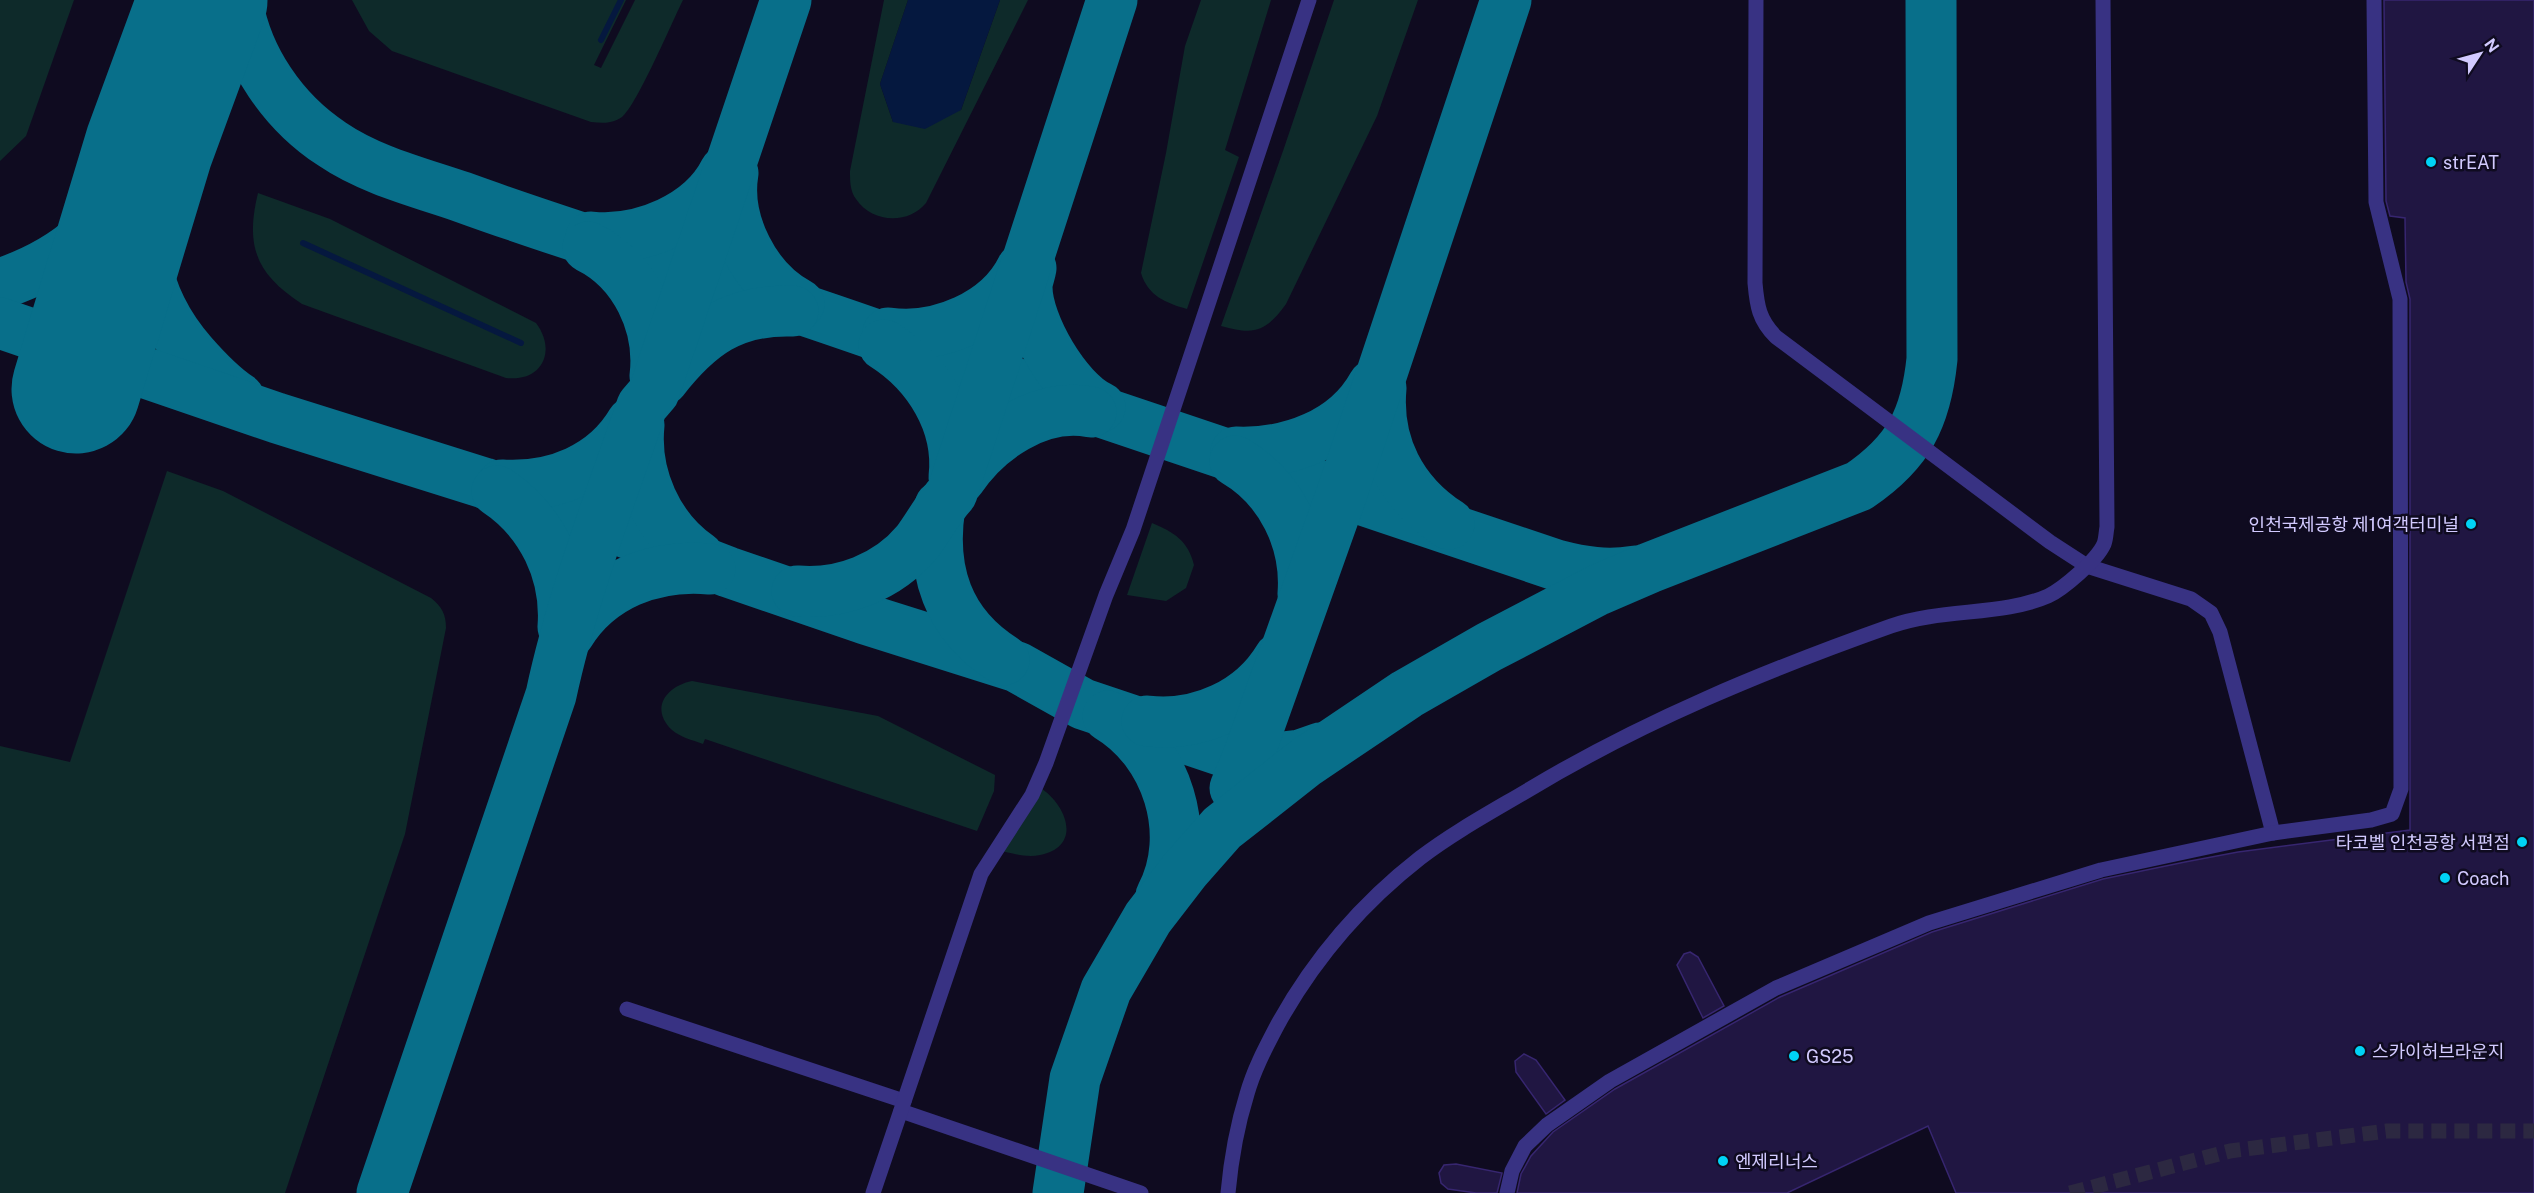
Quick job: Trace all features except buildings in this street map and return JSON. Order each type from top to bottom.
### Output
[{"type":"lane","points":[[873,1193],[981,874],[1032,795],[1046,763],[1106,595],[1133,530],[1309,0]]},
{"type":"lane","points":[[1756,0],[1755,283],[1757,308],[1761,318],[1771,332],[1785,344],[2050,542],[2087,566],[2191,599],[2211,613],[2220,632],[2273,833]]},
{"type":"lane","points":[[1228,1193],[1239,1123],[1247,1092],[1260,1058],[1286,1010],[1306,976],[1324,952],[1370,902],[1420,858],[1575,762],[1684,708],[1793,662],[1894,625],[1927,616],[2025,604],[2051,595],[2087,566],[2104,545],[2107,527],[2103,0]]},
{"type":"lane","points":[[1507,1193],[1512,1171],[1525,1146],[1547,1125],[1610,1081],[1776,988],[1929,923],[2101,870],[2273,833],[2385,817],[2392,814],[2401,789],[2400,299],[2376,202],[2374,0]]},
{"type":"lane","points":[[627,1009],[1141,1193]]},
{"type":"green space","points":[[0,0],[74,0],[26,136],[0,161]]},
{"type":"green space","points":[[352,0],[626,0],[594,65],[601,68],[635,0],[683,0],[636,97],[622,117],[603,123],[591,122],[392,51],[369,31]]},
{"type":"green space","points":[[884,0],[908,0],[880,84],[893,122],[961,110],[1000,0],[1028,0],[926,203],[910,215],[900,218],[880,217],[863,207],[853,193],[850,178]]},
{"type":"green space","points":[[1201,0],[1271,0],[1225,150],[1239,157],[1187,309],[1172,304],[1153,293],[1141,273],[1185,46]]},
{"type":"green space","points":[[1334,0],[1418,0],[1377,116],[1286,304],[1272,321],[1258,329],[1251,331],[1221,326],[1283,151]]},
{"type":"green space","points":[[258,193],[330,219],[536,323],[545,344],[542,362],[537,370],[529,375],[506,378],[302,304],[274,281],[264,270],[258,257],[253,228]]},
{"type":"green space","points":[[167,471],[223,491],[431,598],[441,608],[446,628],[405,834],[285,1193],[0,1193],[0,746],[70,762]]},
{"type":"green space","points":[[1152,523],[1179,538],[1188,550],[1194,565],[1186,588],[1166,601],[1127,595]]},
{"type":"green space","points":[[692,681],[878,716],[995,775],[994,791],[977,831],[705,739],[703,744],[679,735],[665,722],[662,706],[664,699],[675,688]]},
{"type":"green space","points":[[1039,787],[1049,794],[1063,814],[1066,834],[1062,843],[1053,850],[1035,856],[998,850]]},
{"type":"water","points":[[908,0],[1000,0],[961,110],[925,129],[893,122],[880,84]]},
{"type":"waterway","points":[[601,40],[621,0]]},
{"type":"waterway","points":[[303,243],[521,343]]},
{"type":"taxiway","points":[[237,0],[242,22],[258,63],[283,100],[314,131],[332,144],[378,168],[574,236],[820,316],[1556,565],[1595,572],[1635,571]]},
{"type":"taxiway","points":[[382,1193],[551,695],[569,622],[592,550],[642,406],[654,392],[786,0]]},
{"type":"taxiway","points":[[797,591],[830,590],[863,581],[878,574],[892,565],[917,542],[952,493],[1112,0]]},
{"type":"taxiway","points":[[1235,788],[1342,493],[1506,0]]},
{"type":"taxiway","points":[[1058,1193],[1075,1079],[1106,990],[1148,918],[1185,870],[1222,828],[1306,762],[1407,694],[1489,647],[1598,590],[1859,486],[1891,460],[1902,446],[1912,432],[1925,399],[1932,359],[1931,0]]},
{"type":"taxiway","points":[[149,147],[142,204],[142,231],[150,281],[160,306],[192,354],[208,372],[239,398]]},
{"type":"taxiway","points":[[0,284],[47,264],[85,237],[116,202],[143,159]]},
{"type":"taxiway","points":[[591,237],[630,235],[668,223],[701,201],[715,187],[725,171]]},
{"type":"taxiway","points":[[733,173],[734,211],[746,248],[769,281],[799,304]]},
{"type":"taxiway","points":[[588,247],[605,257],[619,270],[641,301],[654,338],[655,376]]},
{"type":"taxiway","points":[[888,333],[927,332],[965,321],[998,299],[1012,285],[1022,268]]},
{"type":"taxiway","points":[[1031,268],[1027,285],[1029,302],[1041,337],[1074,387],[1100,407]]},
{"type":"taxiway","points":[[663,380],[690,350],[704,337],[719,328],[752,314],[793,311]]},
{"type":"taxiway","points":[[0,323],[277,418],[484,483],[601,523],[728,572],[865,619],[1017,667],[1083,704],[1235,755],[1274,758],[1300,755],[1320,748]]},
{"type":"taxiway","points":[[884,345],[914,370],[938,401],[952,438],[955,457],[954,477]]},
{"type":"taxiway","points":[[1236,452],[1276,449],[1314,438],[1348,416],[1373,385]]},
{"type":"taxiway","points":[[1381,388],[1383,429],[1395,465],[1417,498],[1449,524]]},
{"type":"taxiway","points":[[960,479],[985,450],[1016,427],[1034,418],[1052,413],[1072,410],[1091,412]]},
{"type":"taxiway","points":[[502,485],[540,483],[576,472],[608,452],[632,422]]},
{"type":"taxiway","points":[[639,425],[640,463],[651,499],[671,531],[699,557]]},
{"type":"taxiway","points":[[1235,461],[1266,486],[1288,518],[1301,555],[1303,594]]},
{"type":"taxiway","points":[[497,491],[527,517],[548,550],[561,587],[563,627]]},
{"type":"taxiway","points":[[940,506],[938,552],[947,594],[969,630],[984,646],[1004,660]]},
{"type":"taxiway","points":[[569,634],[596,602],[630,581],[669,570],[710,569]]},
{"type":"taxiway","points":[[1147,721],[1186,720],[1222,709],[1254,688],[1279,658]]},
{"type":"taxiway","points":[[1108,716],[1129,731],[1146,750],[1169,796],[1174,821],[1175,847],[1171,872],[1161,896]]},
{"type":"runway","points":[[76,389],[149,147],[203,0]]},
{"type":"tunnel","points":[[2070,1193],[2230,1151],[2387,1131],[2534,1131]]},
{"type":"place","name":"strEAT","points":[[2431,162]]},
{"type":"place","name":"인천국제공항 제1여객터미널","points":[[2471,524]]},
{"type":"place","name":"타코벨 인천공항 서편점","points":[[2522,842]]},
{"type":"place","name":"Coach","points":[[2445,878]]},
{"type":"place","name":"스카이허브라운지","points":[[2360,1051]]},
{"type":"place","name":"GS25","points":[[1794,1056]]},
{"type":"place","name":"엔제리너스","points":[[1723,1161]]}]
